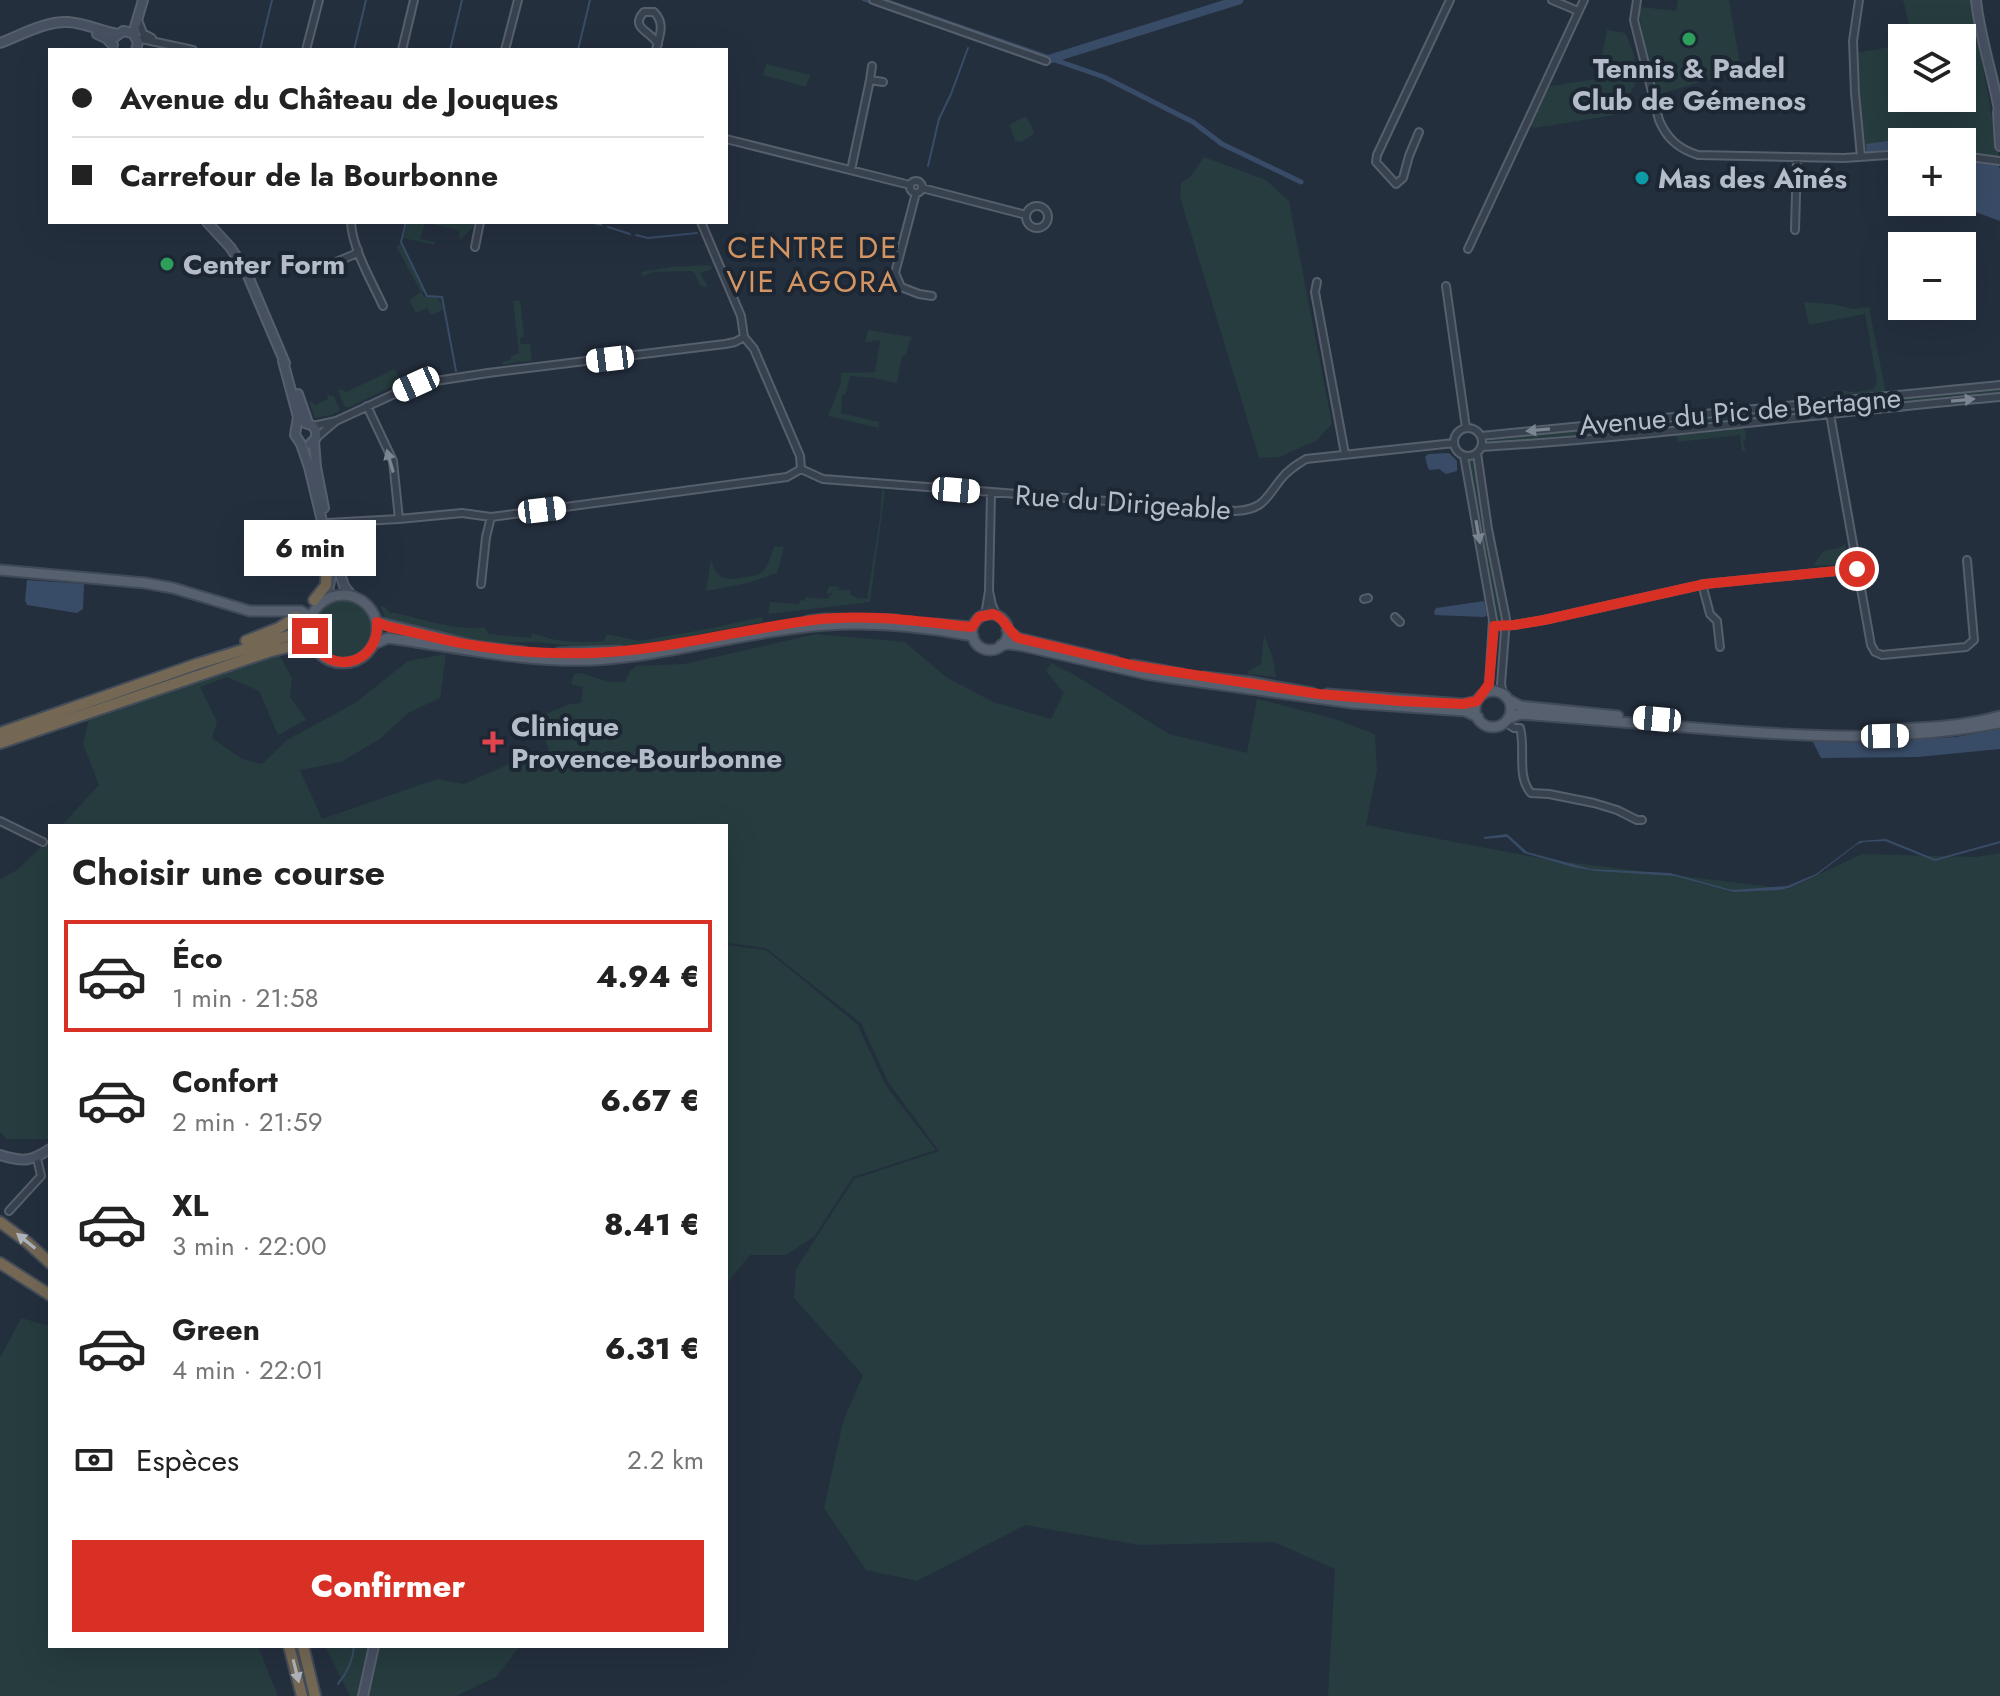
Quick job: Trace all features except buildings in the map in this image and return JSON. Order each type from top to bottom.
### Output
[{"type":"highway","points":[[320,601],[326,585],[328,546]]},
{"type":"highway","points":[[197,664],[279,628],[296,617]]},
{"type":"highway","points":[[0,733],[197,664],[298,633],[310,623]]},
{"type":"highway","points":[[0,743],[268,652],[300,644],[314,646]]},
{"type":"highway","points":[[0,1222],[48,1261]]},
{"type":"highway","points":[[0,1263],[48,1294]]},
{"type":"highway","points":[[290,1648],[302,1696]]},
{"type":"highway","points":[[303,1648],[315,1696]]},
{"type":"main road","points":[[0,570],[145,583],[173,588],[237,608],[262,612],[301,611],[310,623],[314,646],[327,658],[344,662],[364,655],[374,644],[388,638],[519,658],[593,660],[670,651],[799,627],[889,625],[972,632]]},
{"type":"main road","points":[[262,612],[341,595],[352,596],[370,608],[377,622],[374,644]]},
{"type":"main road","points":[[310,623],[320,601]]},
{"type":"main road","points":[[1001,645],[1006,638],[1004,621],[997,616],[985,615],[977,619],[972,632],[976,643],[982,648],[992,649],[1009,644],[1158,676],[1312,699],[1465,711],[1478,717]]},
{"type":"main road","points":[[377,622],[475,646],[519,652],[566,653],[631,651],[824,619],[883,618],[972,632]]},
{"type":"main road","points":[[1007,630],[1018,638],[1136,666],[1328,694],[1463,704],[1493,691],[1520,706],[1818,730],[1938,727],[2000,716]]},
{"type":"main road","points":[[1481,697],[1475,709],[1481,721],[1490,726],[1520,714],[1781,735],[1861,737],[1940,733],[2000,723]]},
{"type":"main road","points":[[1506,697],[1511,710],[1506,721]]},
{"type":"street","points":[[137,48],[135,27],[140,0]]},
{"type":"street","points":[[114,47],[114,39],[130,25],[140,0]]},
{"type":"street","points":[[307,48],[319,0]]},
{"type":"street","points":[[402,48],[414,0]]},
{"type":"street","points":[[506,48],[518,0]]},
{"type":"street","points":[[873,0],[1046,61]]},
{"type":"street","points":[[1419,132],[1403,178],[1396,184],[1376,162],[1377,155],[1450,0]]},
{"type":"street","points":[[1552,0],[1578,11]]},
{"type":"street","points":[[1468,249],[1584,0]]},
{"type":"street","points":[[1637,0],[1634,20],[1659,120],[1671,140],[1683,149],[1698,155],[1888,155]]},
{"type":"street","points":[[1859,0],[1853,41],[1861,157]]},
{"type":"street","points":[[1976,0],[2000,116]]},
{"type":"street","points":[[644,12],[654,12],[661,22],[657,47],[655,39],[639,26],[644,12]]},
{"type":"street","points":[[138,17],[145,35],[176,46]]},
{"type":"street","points":[[0,46],[60,22],[130,32],[136,37],[184,48]]},
{"type":"street","points":[[0,46],[43,30],[61,27],[103,36],[114,47]]},
{"type":"street","points":[[141,48],[146,45],[176,46]]},
{"type":"street","points":[[851,170],[872,66]]},
{"type":"street","points":[[870,80],[883,82]]},
{"type":"street","points":[[1998,103],[2000,146]]},
{"type":"street","points":[[728,139],[910,185],[910,190],[1026,215]]},
{"type":"street","points":[[1795,230],[1797,157]]},
{"type":"street","points":[[1976,158],[2000,161]]},
{"type":"street","points":[[919,190],[895,273],[901,287],[932,296]]},
{"type":"street","points":[[1034,206],[1045,209],[1049,217],[1044,226],[1035,228],[1030,225],[1026,215],[1034,206]]},
{"type":"street","points":[[209,224],[245,269],[310,424],[316,431],[316,467],[327,523],[338,571],[352,596]]},
{"type":"street","points":[[351,224],[358,250],[383,306]]},
{"type":"street","points":[[475,247],[480,224]]},
{"type":"street","points":[[327,523],[462,513],[491,517],[787,477],[801,469],[800,456],[754,349],[744,337],[741,316],[702,224]]},
{"type":"street","points":[[1041,227],[1046,237]]},
{"type":"street","points":[[313,272],[358,250]]},
{"type":"street","points":[[1317,282],[1315,292],[1345,454],[1454,443]]},
{"type":"street","points":[[1446,286],[1466,428]]},
{"type":"street","points":[[301,444],[315,440],[336,421],[416,384],[725,344],[744,337]]},
{"type":"street","points":[[283,361],[298,417],[295,435],[309,467],[328,546]]},
{"type":"street","name":"Avenue du Pic de Bertagne","points":[[1481,436],[2000,385]]},
{"type":"street","name":"Avenue du Pic de Bertagne","points":[[1479,450],[2000,397]]},
{"type":"street","points":[[1828,403],[1871,645],[1875,652],[1882,655],[1966,647],[1974,640],[1967,560]]},
{"type":"street","points":[[367,406],[393,461],[399,519]]},
{"type":"street","points":[[1666,419],[1668,431]]},
{"type":"street","points":[[297,428],[302,424],[336,421]]},
{"type":"street","points":[[1479,450],[1470,456],[1457,451],[1454,443],[1457,433],[1466,428],[1476,430],[1481,436],[1479,450],[1488,529],[1506,626],[1501,684],[1506,697]]},
{"type":"street","name":"Rue du Dirigeable","points":[[801,469],[823,479],[1236,511],[1254,508],[1268,499],[1281,478],[1306,459],[1345,454]]},
{"type":"street","points":[[1464,456],[1494,626],[1489,684],[1481,697]]},
{"type":"street","points":[[985,615],[989,591],[991,493]]},
{"type":"street","points":[[481,584],[491,517]]},
{"type":"street","points":[[1494,626],[1544,620],[1702,584],[1857,569]]},
{"type":"street","points":[[1702,584],[1710,614],[1717,621],[1720,647]]},
{"type":"street","points":[[989,591],[997,616]]},
{"type":"street","points":[[1506,721],[1514,728],[1520,728],[1525,784],[1531,793],[1602,805],[1642,820]]},
{"type":"street","points":[[0,821],[43,842]]},
{"type":"street","points":[[0,1155],[23,1160],[37,1158],[48,1150]]},
{"type":"street","points":[[9,1211],[41,1176],[37,1158]]},
{"type":"street","points":[[363,1696],[374,1648]]},
{"type":"green space","name":"Tennis & Padel Club de Gémenos","points":[[1678,0],[1729,0],[1741,70],[1657,95],[1639,14],[1641,7],[1676,11]]},
{"type":"green space","points":[[1903,0],[1971,0],[1975,24],[1909,24]]},
{"type":"green space","points":[[1976,28],[1999,157],[1976,154],[1976,128],[1888,128],[1888,152],[1865,154],[1856,53],[1888,47],[1888,112],[1976,112]]},
{"type":"green space","points":[[1607,30],[1625,33],[1636,63],[1632,91],[1617,105],[1614,115],[1534,128],[1527,125],[1545,87],[1597,79]]},
{"type":"green space","points":[[766,64],[810,75],[806,87],[763,75]]},
{"type":"green space","points":[[1024,117],[1035,133],[1021,142],[1014,141],[1009,125]]},
{"type":"green space","points":[[1204,157],[1266,180],[1289,201],[1332,424],[1316,441],[1279,457],[1259,458],[1180,197],[1181,183],[1191,176]]},
{"type":"green space","points":[[407,224],[424,224],[420,239],[435,242],[434,245],[403,238]]},
{"type":"green space","points":[[433,224],[475,224],[460,240],[459,231]]},
{"type":"green space","points":[[401,244],[424,291],[421,293],[425,297],[437,296],[443,310],[431,315],[427,308],[416,313],[409,300],[421,292],[396,246]]},
{"type":"green space","points":[[711,265],[712,269],[700,273],[708,287],[701,286],[693,271],[653,272],[643,276],[641,272],[672,267]]},
{"type":"green space","points":[[513,301],[520,301],[524,336],[520,338],[520,344],[530,344],[532,361],[519,360],[503,365],[502,362],[519,353]]},
{"type":"green space","points":[[1804,302],[1853,309],[1869,307],[1886,394],[1837,398],[1835,390],[1855,392],[1874,389],[1877,381],[1865,314],[1809,325]]},
{"type":"green space","points":[[868,330],[912,337],[906,355],[902,356],[897,383],[850,376],[845,395],[842,395],[841,413],[879,422],[879,428],[828,416],[841,383],[841,373],[875,372],[880,341],[865,342]]},
{"type":"green space","points":[[395,369],[401,382],[345,407],[338,391],[340,389],[346,392]]},
{"type":"green space","points":[[2000,388],[2000,395],[1833,408],[1838,403]]},
{"type":"green space","points":[[327,395],[334,396],[340,410],[315,418],[309,402],[315,405],[328,399]]},
{"type":"green space","points":[[1822,406],[1824,409],[1820,411],[1674,425],[1671,421]]},
{"type":"green space","points":[[1662,423],[1658,428],[1493,444],[1489,439],[1490,437]]},
{"type":"green space","points":[[1740,426],[1745,430],[1746,439],[1743,441],[1746,451],[1742,451],[1740,435],[1677,442],[1677,433],[1721,429],[1723,432]]},
{"type":"green space","points":[[1475,458],[1503,620],[1501,623],[1495,621],[1466,460]]},
{"type":"green space","points":[[882,490],[885,491],[870,602],[768,614],[770,602],[799,604],[800,600],[805,601],[805,597],[827,599],[836,589],[830,594],[826,593],[829,586],[840,587],[837,590],[850,590],[851,595],[867,599]]},
{"type":"green space","points":[[1845,544],[1847,558],[1842,564],[1813,566],[1823,551]]},
{"type":"green space","points":[[774,546],[784,547],[777,573],[748,583],[706,591],[711,560],[724,578],[753,576],[764,570]]},
{"type":"green space","points":[[343,599],[354,601],[363,608],[370,617],[370,639],[363,648],[354,655],[343,657],[332,655],[323,648],[316,639],[314,628],[316,617],[323,608],[332,601]]},
{"type":"green space","points":[[380,606],[389,612],[450,626],[484,627],[489,634],[531,638],[535,634],[577,642],[604,641],[607,634],[639,641],[761,617],[763,622],[641,646],[589,648],[535,642],[481,643],[387,621]]},
{"type":"green space","points":[[816,634],[905,642],[946,677],[993,702],[1051,719],[1064,693],[1046,671],[1051,663],[1169,734],[1247,753],[1257,699],[1332,718],[1375,734],[1377,770],[1366,825],[1550,860],[1788,889],[1862,854],[1976,857],[2000,853],[2000,1696],[1328,1696],[1335,1569],[1274,1542],[1139,1545],[1025,1525],[917,1581],[866,1570],[824,1508],[843,1422],[863,1375],[794,1298],[796,1269],[854,1179],[939,1151],[888,1082],[861,1023],[766,948],[728,943],[728,824],[63,824],[99,785],[83,744],[90,714],[279,654],[292,678],[290,697],[306,720],[278,735],[259,691],[227,677],[200,687],[217,722],[212,738],[242,759],[262,764],[287,740],[355,703],[408,661],[446,654],[440,698],[408,713],[380,739],[341,762],[300,770],[322,819],[437,779],[464,784],[549,750],[537,718],[569,704],[581,703],[583,687],[571,684],[574,674],[581,673],[609,682],[625,682],[630,671],[637,666],[684,664]]},
{"type":"green space","points":[[1264,635],[1276,677],[1248,674],[1261,664]]},
{"type":"green space","points":[[48,840],[48,1139],[7,1139],[0,1132],[0,879],[17,870]]},
{"type":"green space","points":[[728,945],[766,950],[857,1024],[886,1086],[936,1150],[853,1177],[814,1237],[786,1255],[750,1255],[728,1282]]},
{"type":"green space","points":[[21,1318],[48,1325],[48,1648],[259,1648],[278,1696],[0,1696],[0,1358]]},
{"type":"green space","points":[[326,1648],[518,1648],[496,1677],[456,1696],[350,1696]]},
{"type":"water","points":[[1888,141],[1888,151],[1867,153],[1866,144]]},
{"type":"water","points":[[1976,162],[1998,165],[2000,169],[2000,221],[1976,212]]},
{"type":"water","points":[[1449,453],[1457,461],[1457,471],[1446,474],[1439,469],[1428,468],[1425,457],[1428,454]]},
{"type":"water","points":[[27,580],[84,584],[83,609],[77,613],[27,605]]},
{"type":"water","points":[[1484,601],[1487,615],[1484,617],[1435,615],[1434,612],[1436,608]]},
{"type":"water","points":[[2000,729],[2000,749],[1917,757],[1821,758],[1812,740],[1875,742],[1956,737]]},
{"type":"water","points":[[1507,834],[1527,852],[1591,869],[1670,873],[1732,890],[1787,886],[1816,874],[1860,841],[1886,839],[1935,859],[2000,843],[1935,861],[1885,841],[1863,842],[1817,875],[1789,888],[1734,892],[1675,876],[1596,871],[1573,867],[1524,853],[1507,837],[1484,839]]},
{"type":"waterway","points":[[260,48],[272,0]]},
{"type":"waterway","points":[[354,48],[366,0]]},
{"type":"waterway","points":[[450,48],[462,0]]},
{"type":"waterway","points":[[578,48],[590,0]]},
{"type":"waterway","points":[[863,0],[898,12]]},
{"type":"waterway","points":[[1050,59],[1239,0]]},
{"type":"waterway","points":[[885,1],[1104,77],[1193,122],[1222,144],[1301,182]]},
{"type":"waterway","points":[[928,166],[939,119],[968,48]]},
{"type":"waterway","points":[[406,224],[401,242],[427,296],[442,297],[456,371]]},
{"type":"waterway","points":[[608,227],[630,234]]},
{"type":"waterway","points":[[636,235],[648,238],[697,233]]},
{"type":"waterway","points":[[338,1684],[349,1666],[354,1648]]},
{"type":"place","name":"Tennis & Padel Club de Gémenos","points":[[1689,39]]},
{"type":"place","name":"Mas des Aînés","points":[[1642,178]]},
{"type":"place","name":"Center Form","points":[[167,264]]},
{"type":"place","name":"Clinique Provence-Bourbonne","points":[[493,742]]},
{"type":"district","name":"CENTRE DE VIE AGORA","points":[[813,265]]},
{"type":"route","points":[[310,636],[322,655],[332,661],[344,662],[358,659],[374,644],[377,622],[475,646],[519,652],[593,653],[631,651],[824,619],[883,618],[972,627],[979,617],[993,614],[1002,619],[1007,630],[1018,638],[1136,666],[1319,694],[1463,704],[1477,701],[1489,684],[1494,626],[1544,620],[1705,584],[1857,569]]}]
